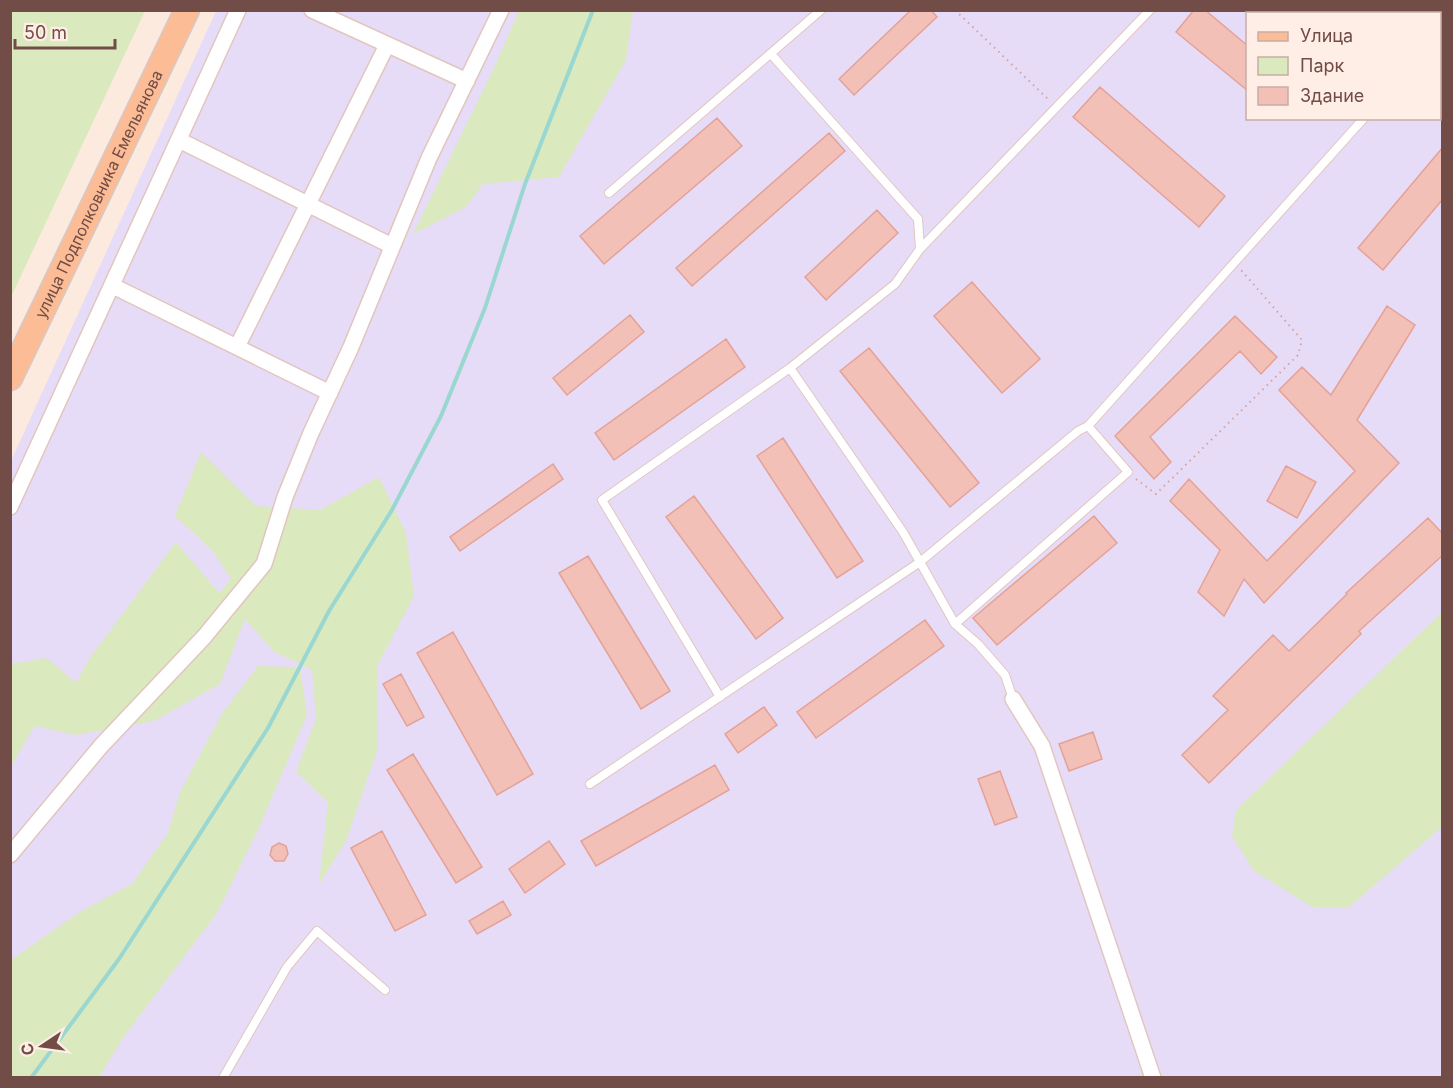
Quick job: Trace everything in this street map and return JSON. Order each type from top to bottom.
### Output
[{"type":"main road","name":"улица Подполковника Емельянова","points":[[10,378],[187,10]]},
{"type":"street","points":[[10,507],[238,10]]},
{"type":"street","points":[[312,10],[467,81]]},
{"type":"street","points":[[10,855],[101,746],[204,637],[264,564],[285,496],[351,347],[429,158],[501,10]]},
{"type":"street","points":[[237,347],[387,45]]},
{"type":"street","points":[[179,140],[392,246]]},
{"type":"street","points":[[113,286],[330,393]]},
{"type":"street","points":[[1013,699],[1042,746],[1153,1077]]},
{"type":"lane","points":[[609,193],[821,10]]},
{"type":"lane","points":[[720,697],[602,500],[790,368],[895,284],[920,249],[1150,10]]},
{"type":"lane","points":[[771,54],[918,219],[920,249]]},
{"type":"lane","points":[[590,784],[920,562],[1078,431],[1088,426],[1363,120]]},
{"type":"lane","points":[[790,368],[903,532],[955,624],[978,644],[1005,675],[1013,699]]},
{"type":"lane","points":[[955,624],[1128,472],[1088,426]]},
{"type":"lane","points":[[224,1077],[287,967],[317,931],[385,990]]},
{"type":"path","points":[[954,10],[1057,107]]},
{"type":"path","points":[[1128,472],[1156,494],[1298,355],[1302,340],[1235,263]]},
{"type":"shaded area","points":[[216,11],[1442,11],[1442,1077],[11,1077],[10,463]]},
{"type":"green space","points":[[10,11],[145,11],[11,297]]},
{"type":"green space","points":[[519,11],[633,11],[626,60],[559,177],[483,184],[466,207],[413,234],[494,68]]},
{"type":"green space","points":[[201,452],[256,506],[320,510],[379,477],[406,533],[414,596],[377,667],[378,748],[346,841],[319,884],[328,802],[296,772],[316,719],[312,670],[273,651],[245,619],[220,684],[154,721],[75,735],[35,726],[11,766],[11,664],[47,658],[76,683],[89,659],[176,542],[219,593],[231,579],[212,550],[175,516]]},
{"type":"green space","points":[[1442,612],[1442,827],[1348,908],[1312,907],[1254,871],[1232,836],[1236,810]]},
{"type":"green space","points":[[258,666],[300,667],[307,715],[259,828],[217,913],[125,1035],[99,1077],[11,1077],[11,960],[78,913],[132,884],[168,833],[180,792],[223,712]]},
{"type":"building","points":[[911,10],[931,10],[937,17],[854,95],[839,79]]},
{"type":"building","points":[[1194,10],[1205,10],[1246,44],[1246,89],[1176,32]]},
{"type":"building","points":[[1100,87],[1225,196],[1199,227],[1073,117]]},
{"type":"building","points":[[717,118],[742,146],[604,264],[580,236]]},
{"type":"building","points":[[829,133],[845,151],[692,286],[676,268]]},
{"type":"building","points":[[1443,147],[1443,199],[1383,270],[1358,248]]},
{"type":"building","points":[[877,210],[898,233],[826,300],[805,277]]},
{"type":"building","points":[[972,282],[1040,359],[1002,393],[934,316]]},
{"type":"building","points":[[1387,306],[1415,325],[1357,420],[1399,463],[1264,603],[1244,579],[1224,616],[1198,592],[1220,550],[1170,501],[1189,479],[1267,561],[1355,471],[1279,390],[1302,367],[1331,395]]},
{"type":"building","points":[[630,315],[644,332],[567,395],[553,378]]},
{"type":"building","points":[[1235,316],[1277,357],[1261,374],[1240,351],[1150,437],[1171,462],[1154,479],[1115,436]]},
{"type":"building","points":[[726,339],[745,367],[614,460],[595,433]]},
{"type":"building","points":[[869,348],[979,483],[950,507],[840,371]]},
{"type":"building","points":[[783,438],[863,561],[837,578],[757,456]]},
{"type":"building","points":[[553,464],[563,479],[460,551],[450,537]]},
{"type":"building","points":[[1286,466],[1316,482],[1297,518],[1267,501]]},
{"type":"building","points":[[694,496],[783,618],[756,639],[666,517]]},
{"type":"building","points":[[1094,516],[1117,543],[997,645],[973,618]]},
{"type":"building","points":[[1428,518],[1443,534],[1443,555],[1359,631],[1361,634],[1209,783],[1182,755],[1228,710],[1213,696],[1273,635],[1289,651],[1346,593]]},
{"type":"building","points":[[588,556],[670,691],[641,709],[559,573]]},
{"type":"building","points":[[925,620],[944,646],[816,738],[797,712]]},
{"type":"building","points":[[453,632],[533,774],[497,795],[417,653]]},
{"type":"building","points":[[401,674],[424,717],[407,726],[383,684]]},
{"type":"building","points":[[764,707],[777,725],[738,753],[725,734]]},
{"type":"building","points":[[1093,732],[1102,759],[1069,771],[1059,744]]},
{"type":"building","points":[[413,754],[482,867],[456,883],[387,770]]},
{"type":"building","points":[[715,765],[729,790],[596,866],[581,841]]},
{"type":"building","points":[[1000,771],[1017,817],[995,825],[978,779]]},
{"type":"building","points":[[382,831],[426,915],[395,931],[351,848]]},
{"type":"building","points":[[549,841],[565,864],[525,893],[509,869]]},
{"type":"building","points":[[279,843],[286,846],[288,854],[284,861],[275,861],[270,855],[272,847]]},
{"type":"building","points":[[503,901],[511,915],[477,934],[469,921]]},
{"type":"waterway","points":[[31,1078],[119,959],[268,728],[329,611],[392,510],[441,416],[485,308],[525,184],[593,10]]}]
